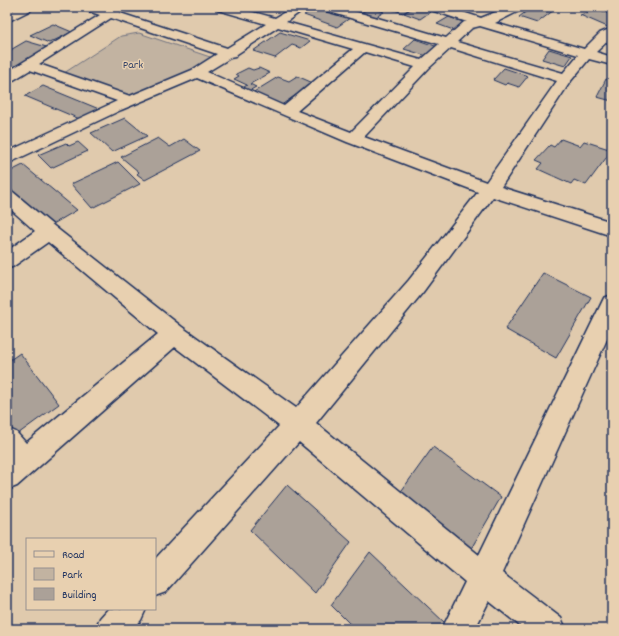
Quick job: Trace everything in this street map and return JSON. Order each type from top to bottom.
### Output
[{"type":"street","points":[[7,18],[27,7]]},
{"type":"street","points":[[89,7],[109,15],[230,54]]},
{"type":"street","points":[[7,78],[122,7]]},
{"type":"street","points":[[222,7],[362,48],[424,64]]},
{"type":"street","points":[[7,159],[131,101],[197,74],[301,7]]},
{"type":"street","points":[[327,7],[553,74],[565,79]]},
{"type":"street","points":[[435,7],[480,22],[612,61]]},
{"type":"street","points":[[354,138],[424,64],[468,25],[492,20],[517,7]]},
{"type":"street","points":[[156,580],[298,425],[416,286],[490,189],[565,79],[586,54],[605,36],[612,32]]},
{"type":"street","points":[[286,112],[362,48]]},
{"type":"street","points":[[29,65],[131,101]]},
{"type":"street","points":[[197,74],[286,112],[472,184],[612,229]]},
{"type":"street","points":[[7,196],[48,232],[174,334],[298,425],[484,578],[550,629]]},
{"type":"street","points":[[7,261],[48,232]]},
{"type":"street","points":[[458,629],[484,578],[612,304]]},
{"type":"street","points":[[7,441],[15,468],[174,334]]},
{"type":"street","points":[[111,629],[129,610]]},
{"type":"green space","name":"Park","points":[[139,33],[213,58],[209,63],[132,99],[61,75],[121,36]]},
{"type":"building","points":[[317,7],[350,18],[337,27],[304,15]]},
{"type":"building","points":[[335,7],[362,7],[352,13]]},
{"type":"building","points":[[371,7],[384,12],[371,20],[357,15]]},
{"type":"building","points":[[394,7],[413,7],[403,13],[391,9]]},
{"type":"building","points":[[414,7],[423,7],[433,10],[420,19],[404,13]]},
{"type":"building","points":[[532,7],[544,7],[554,10],[537,23],[519,17]]},
{"type":"building","points":[[599,9],[612,16],[612,27],[610,28],[580,15]]},
{"type":"building","points":[[449,17],[469,24],[456,31],[437,24]]},
{"type":"building","points":[[53,24],[72,32],[49,43],[30,35]]},
{"type":"building","points":[[280,32],[310,41],[301,48],[292,45],[275,58],[253,51]]},
{"type":"building","points":[[415,39],[438,47],[427,56],[404,49]]},
{"type":"building","points":[[26,41],[50,48],[17,68],[7,64],[7,52]]},
{"type":"building","points":[[549,49],[572,56],[565,66],[542,59]]},
{"type":"building","points":[[248,68],[253,70],[259,68],[270,73],[250,84],[256,87],[247,92],[241,89],[247,85],[234,79],[239,76],[236,74]]},
{"type":"building","points":[[504,68],[528,76],[519,87],[507,83],[505,85],[493,80]]},
{"type":"building","points":[[297,76],[313,83],[280,106],[252,93],[278,77],[289,81]]},
{"type":"building","points":[[606,79],[612,81],[612,101],[597,97]]},
{"type":"building","points":[[43,86],[99,109],[82,120],[25,96]]},
{"type":"building","points":[[125,118],[147,136],[112,152],[91,133]]},
{"type":"building","points":[[158,138],[170,147],[184,139],[200,151],[145,180],[137,174],[139,172],[121,157]]},
{"type":"building","points":[[561,139],[580,146],[584,141],[612,150],[586,185],[574,180],[571,184],[538,169],[543,163],[536,160],[550,145],[554,147]]},
{"type":"building","points":[[78,142],[88,151],[51,168],[38,155],[66,143],[69,146]]},
{"type":"building","points":[[118,162],[140,184],[92,208],[71,184]]},
{"type":"building","points":[[23,165],[77,210],[48,227],[7,191],[7,173]]},
{"type":"building","points":[[543,273],[591,297],[556,358],[505,329]]},
{"type":"building","points":[[20,353],[59,404],[11,439],[7,432],[7,362]]},
{"type":"building","points":[[433,447],[501,497],[468,554],[397,497]]},
{"type":"building","points":[[287,485],[351,542],[315,593],[250,530]]},
{"type":"building","points":[[370,552],[445,623],[441,629],[355,629],[331,605]]}]
